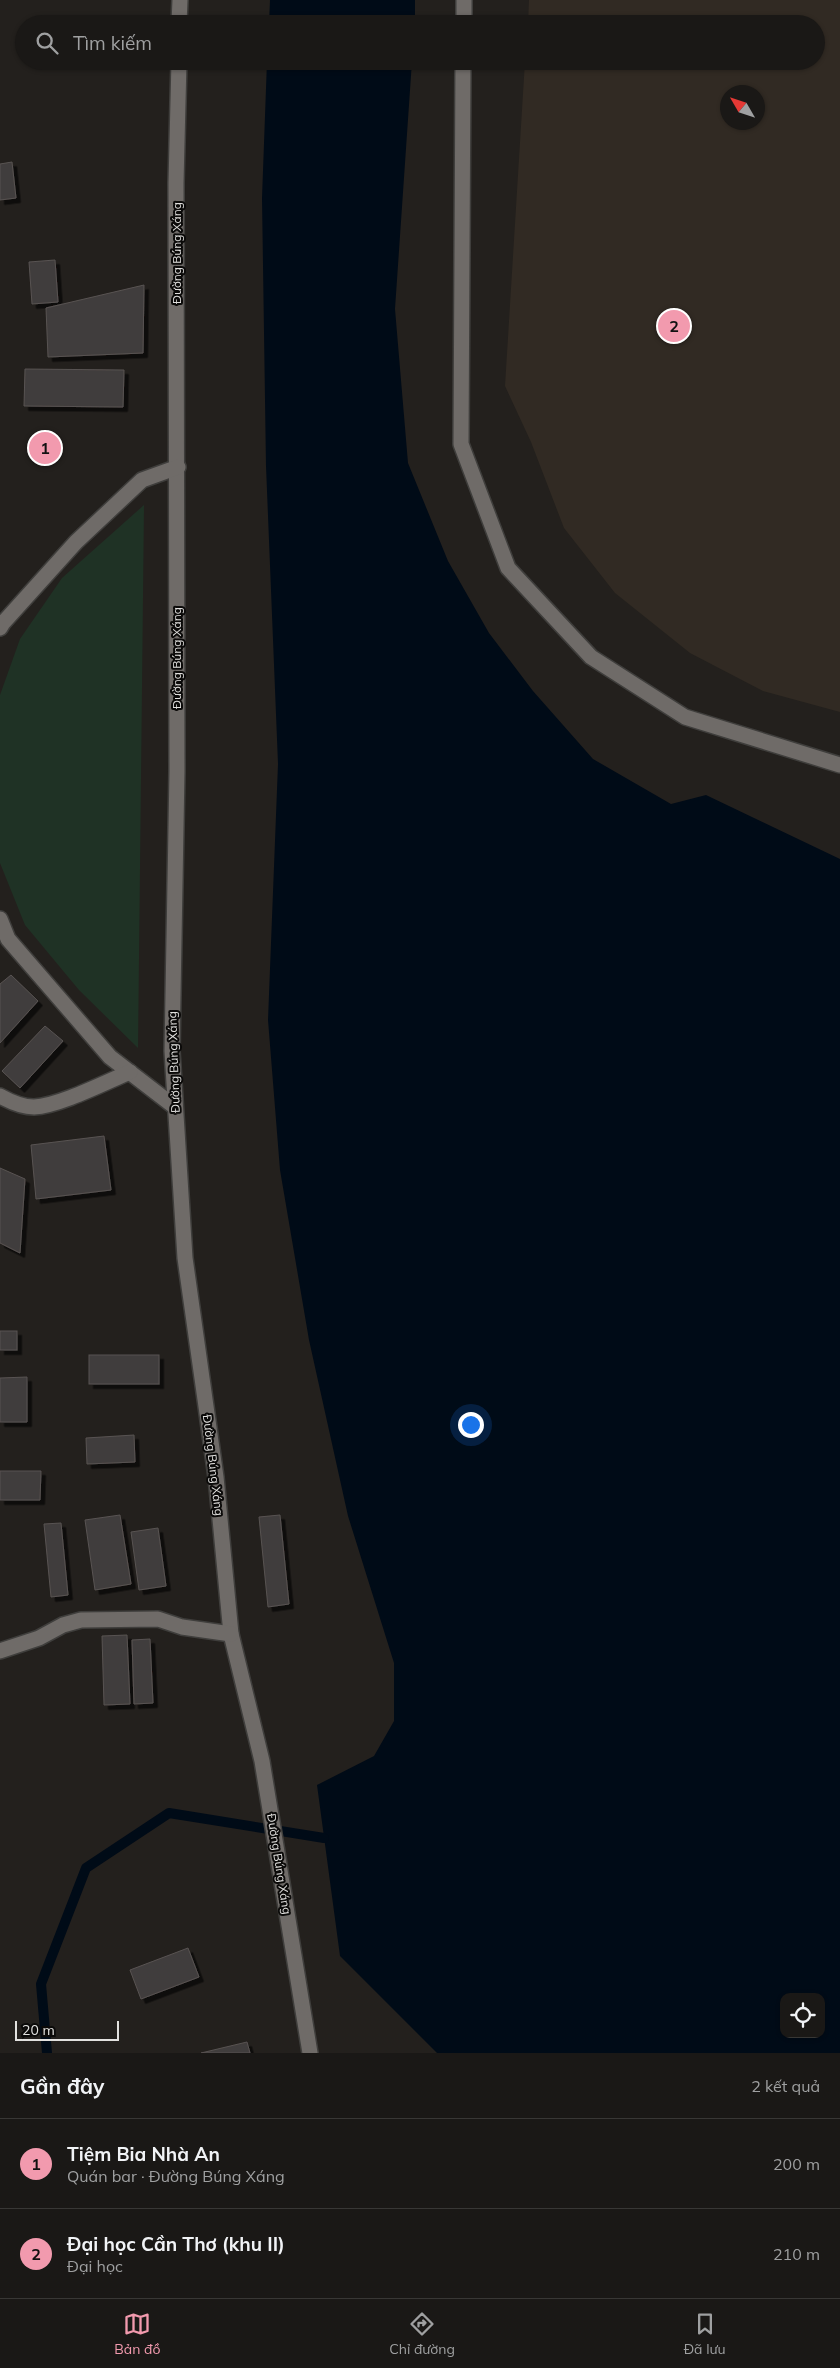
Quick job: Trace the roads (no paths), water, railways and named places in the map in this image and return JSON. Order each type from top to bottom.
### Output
[{"type":"street","points":[[179,15],[180,0]]},
{"type":"street","points":[[464,0],[464,15]]},
{"type":"street","name":"Đường Búng Xáng","points":[[179,70],[176,183],[178,468],[177,771],[172,1051],[184,1258],[216,1476],[231,1634],[262,1761],[310,2053]]},
{"type":"street","points":[[463,70],[461,444],[508,568],[591,657],[685,717],[840,765]]},
{"type":"street","points":[[0,628],[2,622],[76,542],[142,480],[178,468]]},
{"type":"street","points":[[0,919],[8,939],[110,1057],[175,1107]]},
{"type":"street","points":[[0,1096],[34,1107],[69,1098],[130,1072]]},
{"type":"street","points":[[0,1652],[39,1638],[63,1624],[81,1620],[158,1619],[182,1627],[231,1634]]},
{"type":"waterway","points":[[47,2053],[41,1984],[86,1868],[169,1813],[324,1838]]},
{"type":"place","name":"Đại học Cần Thơ (khu II)","points":[[674,326]]},
{"type":"place","name":"Tiệm Bia Nhà An","points":[[45,448]]}]
